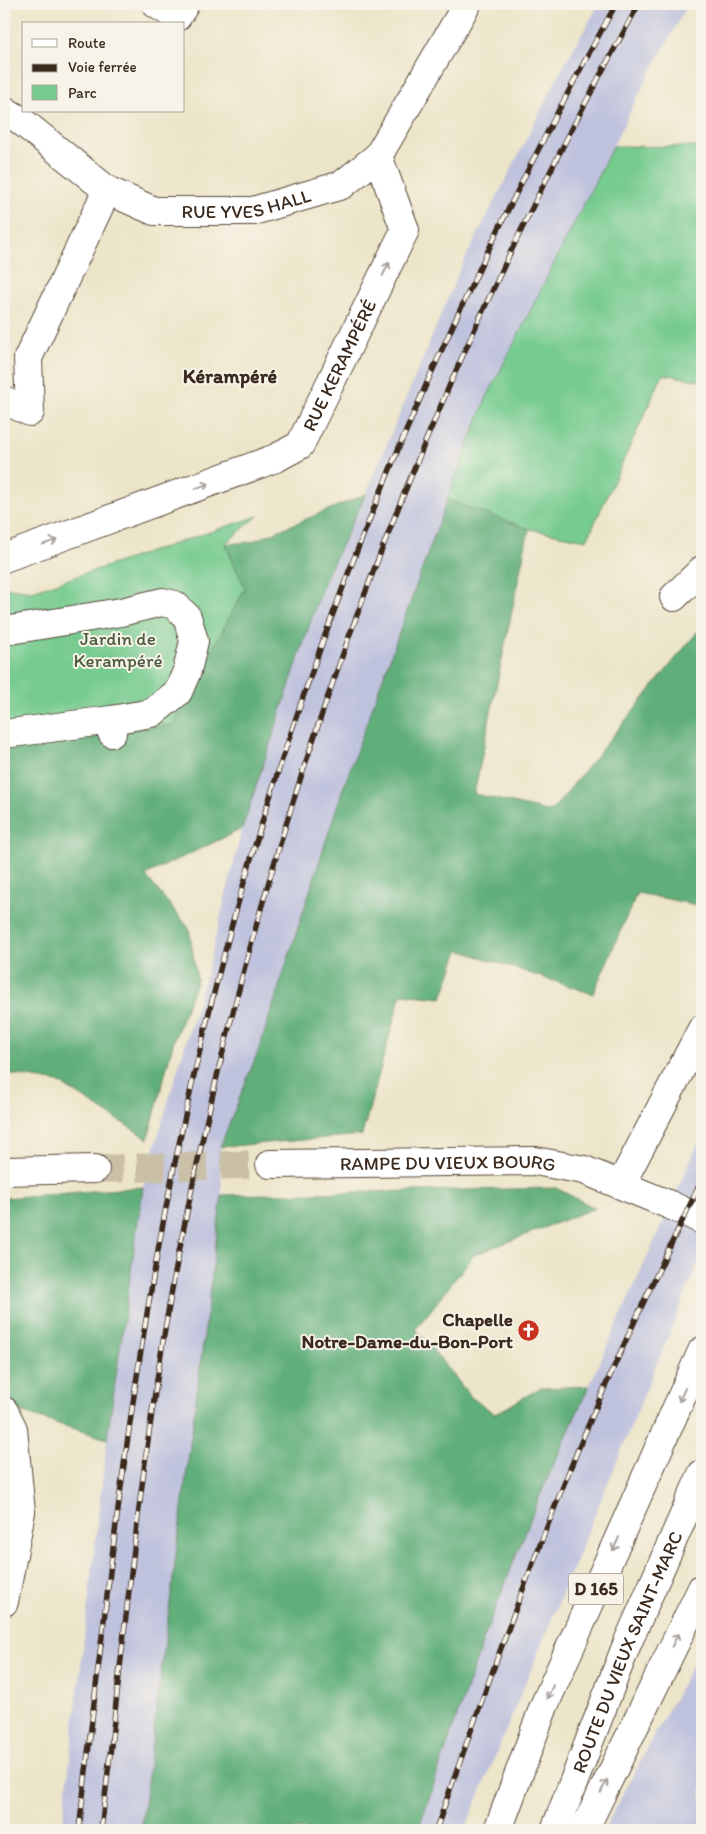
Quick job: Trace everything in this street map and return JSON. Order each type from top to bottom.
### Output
[{"type":"main road","points":[[156,4],[177,17],[185,4]]},
{"type":"main road","points":[[378,156],[467,4]]},
{"type":"main road","name":"RUE YVES HALL","points":[[4,110],[20,120],[107,190],[154,211],[253,211],[342,185],[378,156]]},
{"type":"main road","name":"RUE KERAMPÉRÉ","points":[[4,558],[276,458],[300,445],[405,230],[378,156]]},
{"type":"main road","points":[[4,400],[30,412],[28,358],[107,190]]},
{"type":"main road","points":[[674,597],[702,570]]},
{"type":"main road","points":[[4,631],[121,612],[162,602],[175,605],[187,616],[194,641],[187,671],[178,692],[152,713],[111,727],[4,734]]},
{"type":"main road","points":[[621,1184],[702,1029]]},
{"type":"main road","name":"RAMPE DU VIEUX BOURG","points":[[270,1164],[535,1161],[584,1170],[621,1184],[702,1220]]},
{"type":"main road","points":[[4,1171],[95,1168]]},
{"type":"main road","name":"D 165","points":[[498,1830],[544,1706],[702,1351]]},
{"type":"main road","points":[[4,1411],[13,1429],[21,1512],[4,1602]]},
{"type":"main road","name":"ROUTE DU VIEUX SAINT-MARC","points":[[555,1830],[627,1644],[702,1474]]},
{"type":"main road","points":[[584,1830],[702,1588]]},
{"type":"shaded area","points":[[599,4],[688,4],[641,90],[485,401],[447,500],[341,794],[259,1049],[220,1147],[222,1195],[141,1830],[62,1830],[107,1439],[143,1187],[209,964],[242,829],[323,584],[366,494],[461,267],[561,71]]},
{"type":"shaded area","points":[[702,1135],[702,1254],[465,1830],[418,1830],[487,1629],[540,1495]]},
{"type":"shaded area","points":[[702,1646],[702,1830],[605,1830],[607,1824]]},
{"type":"green space","points":[[613,146],[702,147],[702,381],[663,374],[587,540],[529,529],[447,500],[485,401]]},
{"type":"green space","points":[[366,494],[323,584],[242,829],[145,875],[189,928],[197,980],[174,1040],[148,1139],[58,1082],[4,1073],[4,735],[90,735],[173,725],[245,588],[225,544],[251,542]]},
{"type":"green space","points":[[447,500],[529,529],[474,794],[551,812],[702,626],[702,906],[637,893],[593,994],[459,950],[442,998],[401,994],[362,1135],[220,1147],[259,1049],[341,794]]},
{"type":"green space","name":"Jardin de Kerampéré","points":[[258,516],[225,544],[245,588],[173,725],[4,744],[4,587],[32,591]]},
{"type":"green space","points":[[143,1187],[107,1439],[4,1407],[4,1198]]},
{"type":"green space","points":[[556,1188],[595,1208],[474,1255],[416,1329],[471,1397],[495,1414],[540,1388],[589,1386],[540,1495],[487,1629],[418,1830],[141,1830],[222,1195]]},
{"type":"tunnel","points":[[95,1169],[270,1164]]},
{"type":"railway","points":[[79,1830],[120,1490],[160,1237],[211,1002],[252,854],[300,707],[353,562],[411,419],[475,279],[543,140],[616,4]]},
{"type":"railway","points":[[101,1830],[135,1538],[167,1320],[180,1247],[215,1084],[257,923],[305,764],[360,607],[421,453],[488,301],[560,151],[639,4]]},
{"type":"railway","points":[[436,1830],[501,1649],[585,1432],[702,1180]]},
{"type":"place","name":"Chapelle Notre-Dame-du-Bon-Port","points":[[529,1330]]},
{"type":"district","name":"Kérampéré","points":[[230,376]]}]
